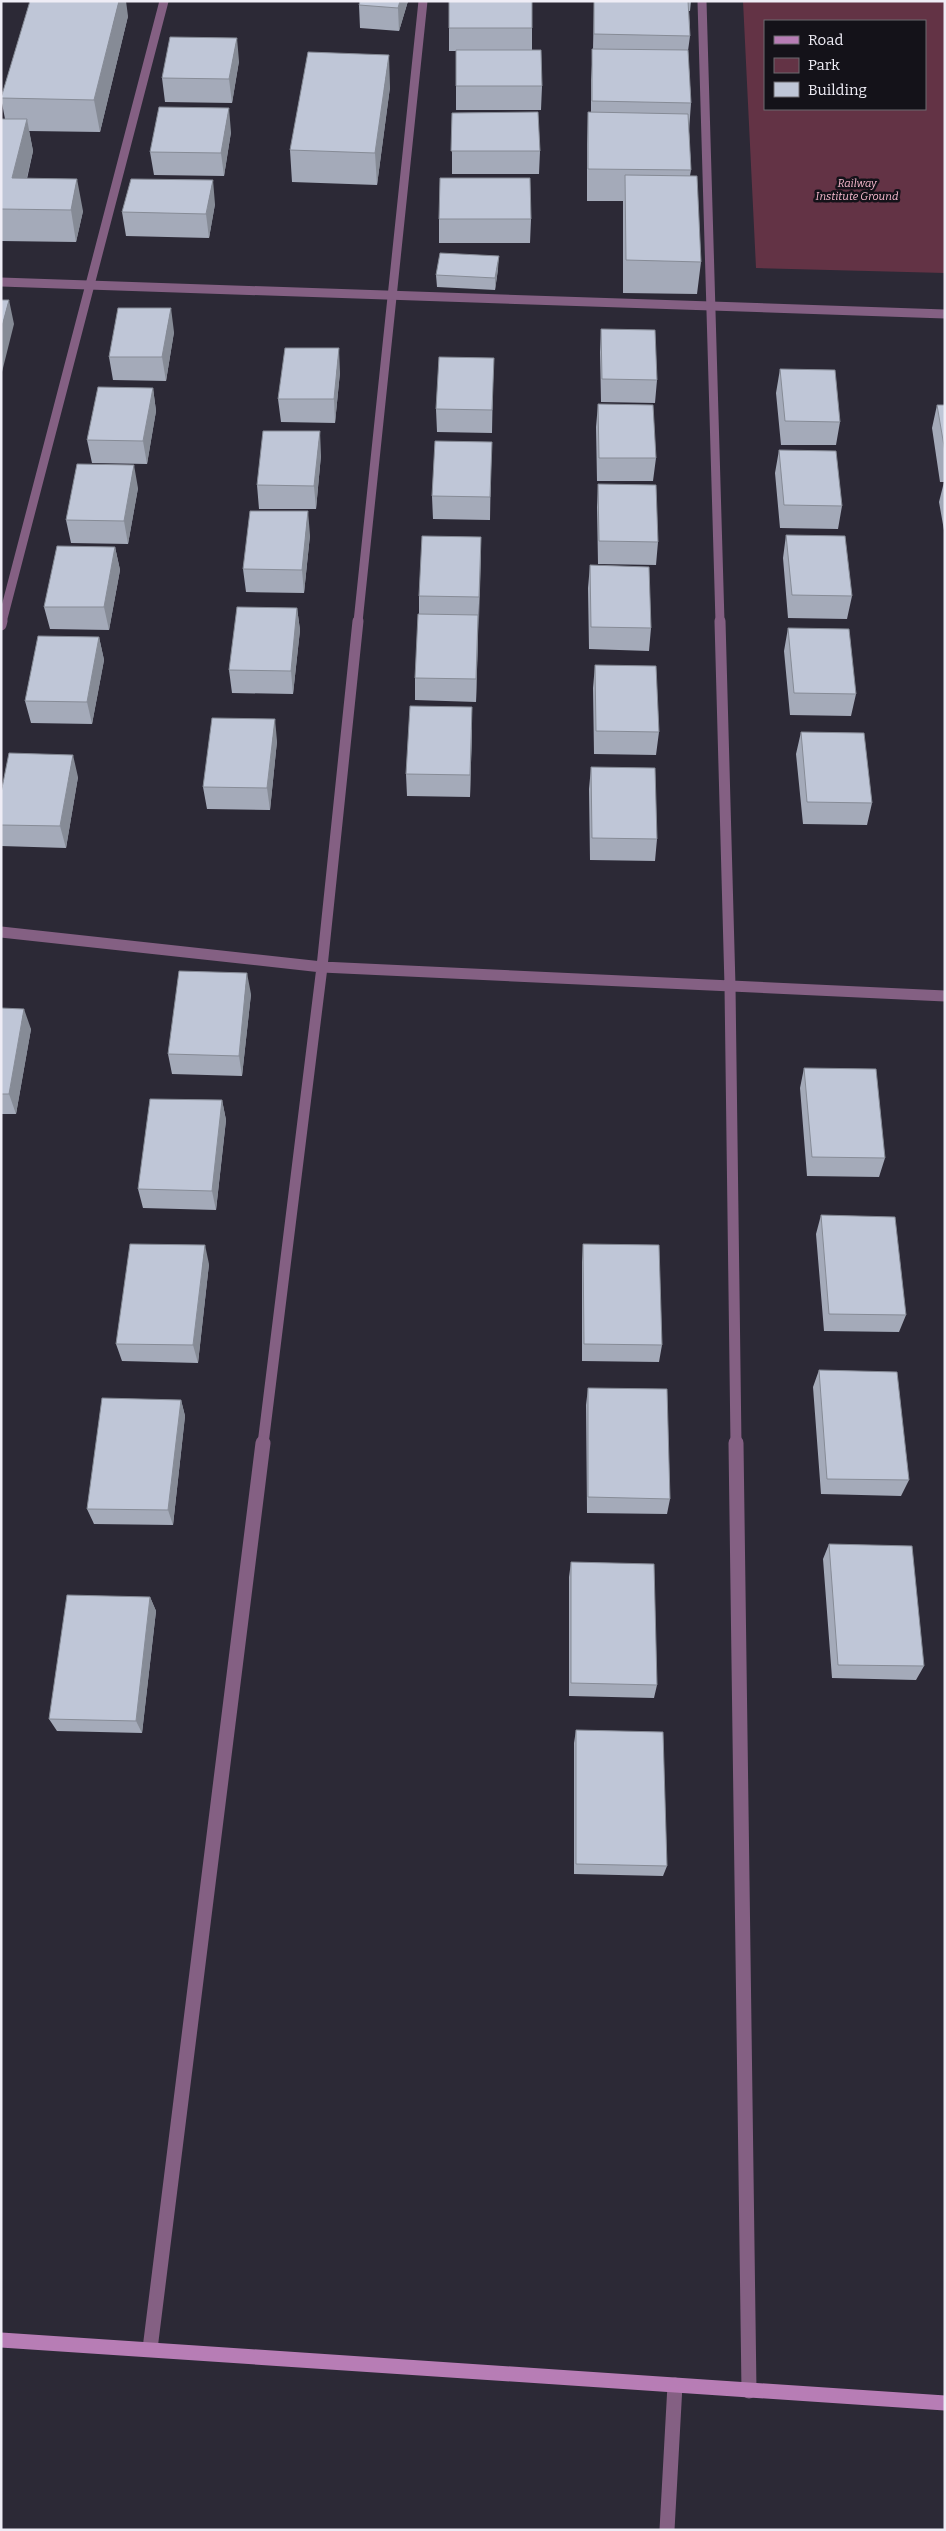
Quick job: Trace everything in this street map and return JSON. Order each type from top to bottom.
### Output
[{"type":"main road","points":[[1,2340],[945,2403]]},
{"type":"street","points":[[1,625],[164,1]]},
{"type":"street","points":[[150,2349],[322,967],[394,294],[423,1]]},
{"type":"street","points":[[702,1],[730,986],[749,2391]]},
{"type":"street","points":[[1,282],[945,314]]},
{"type":"street","points":[[1,932],[322,967],[945,996]]},
{"type":"street","points":[[667,2530],[675,2384]]},
{"type":"green space","name":"Railway Institute Ground","points":[[743,1],[945,1],[945,273],[756,268]]},
{"type":"building","points":[[30,1],[119,1],[94,100],[1,98]]},
{"type":"building","points":[[360,1],[400,1],[398,8],[359,5]]},
{"type":"building","points":[[449,1],[532,1],[532,28],[449,28]]},
{"type":"building","points":[[594,1],[688,1],[690,36],[594,34]]},
{"type":"building","points":[[170,37],[237,38],[229,79],[162,78]]},
{"type":"building","points":[[592,49],[688,50],[691,103],[592,101]]},
{"type":"building","points":[[456,50],[541,50],[542,86],[456,86]]},
{"type":"building","points":[[308,52],[389,55],[375,153],[290,150]]},
{"type":"building","points":[[159,107],[229,108],[221,153],[150,152]]},
{"type":"building","points":[[538,112],[540,151],[451,151],[452,113]]},
{"type":"building","points":[[588,112],[688,114],[691,170],[588,169]]},
{"type":"building","points":[[1,119],[27,119],[12,178],[77,179],[71,210],[1,209]]},
{"type":"building","points":[[625,175],[697,176],[701,262],[626,260]]},
{"type":"building","points":[[440,178],[530,178],[531,219],[439,219]]},
{"type":"building","points":[[131,179],[213,180],[206,214],[122,212]]},
{"type":"building","points":[[440,253],[499,256],[495,278],[436,275]]},
{"type":"building","points":[[1,300],[9,300],[1,330]]},
{"type":"building","points":[[118,308],[171,308],[162,357],[109,357]]},
{"type":"building","points":[[601,329],[655,330],[657,380],[602,379]]},
{"type":"building","points":[[285,348],[339,348],[334,399],[278,399]]},
{"type":"building","points":[[439,357],[494,358],[492,410],[436,409]]},
{"type":"building","points":[[780,369],[835,370],[840,422],[785,421]]},
{"type":"building","points":[[98,387],[153,388],[143,441],[87,440]]},
{"type":"building","points":[[598,404],[653,405],[656,458],[599,458]]},
{"type":"building","points":[[937,405],[945,405],[945,452]]},
{"type":"building","points":[[263,431],[320,431],[314,486],[257,485]]},
{"type":"building","points":[[435,441],[492,442],[490,497],[432,496]]},
{"type":"building","points":[[779,450],[836,451],[842,506],[784,505]]},
{"type":"building","points":[[77,464],[134,465],[124,521],[66,520]]},
{"type":"building","points":[[598,484],[656,485],[658,542],[599,541]]},
{"type":"building","points":[[250,511],[308,511],[302,570],[243,569]]},
{"type":"building","points":[[786,535],[845,536],[852,596],[792,595]]},
{"type":"building","points":[[422,536],[481,537],[479,597],[419,596]]},
{"type":"building","points":[[57,546],[115,547],[104,607],[44,607]]},
{"type":"building","points":[[590,565],[649,567],[651,628],[591,627]]},
{"type":"building","points":[[237,607],[297,608],[291,671],[229,670]]},
{"type":"building","points":[[418,614],[478,615],[476,679],[415,678]]},
{"type":"building","points":[[788,628],[849,629],[856,694],[794,693]]},
{"type":"building","points":[[38,636],[99,637],[87,702],[25,701]]},
{"type":"building","points":[[595,665],[656,666],[659,732],[596,731]]},
{"type":"building","points":[[410,706],[472,707],[470,775],[406,774]]},
{"type":"building","points":[[212,718],[275,719],[267,788],[203,787]]},
{"type":"building","points":[[801,732],[864,733],[872,803],[807,802]]},
{"type":"building","points":[[9,753],[73,755],[60,826],[1,825],[1,793]]},
{"type":"building","points":[[591,767],[655,768],[657,839],[592,838]]},
{"type":"building","points":[[179,971],[247,973],[239,1056],[168,1054]]},
{"type":"building","points":[[1,1008],[24,1009],[9,1094],[1,1094]]},
{"type":"building","points":[[804,1068],[876,1069],[885,1158],[812,1157]]},
{"type":"building","points":[[150,1099],[222,1100],[212,1191],[138,1189]]},
{"type":"building","points":[[821,1215],[895,1217],[906,1315],[829,1314]]},
{"type":"building","points":[[130,1244],[205,1245],[193,1345],[116,1344]]},
{"type":"building","points":[[583,1244],[659,1245],[662,1345],[584,1344]]},
{"type":"building","points":[[819,1370],[897,1372],[909,1480],[827,1479]]},
{"type":"building","points":[[588,1388],[667,1389],[670,1499],[588,1497]]},
{"type":"building","points":[[102,1398],[181,1400],[168,1510],[87,1509]]},
{"type":"building","points":[[829,1544],[912,1546],[924,1666],[838,1665]]},
{"type":"building","points":[[571,1562],[654,1564],[657,1685],[571,1683]]},
{"type":"building","points":[[67,1595],[150,1597],[136,1721],[49,1719]]},
{"type":"building","points":[[576,1730],[663,1732],[667,1866],[576,1864]]}]
